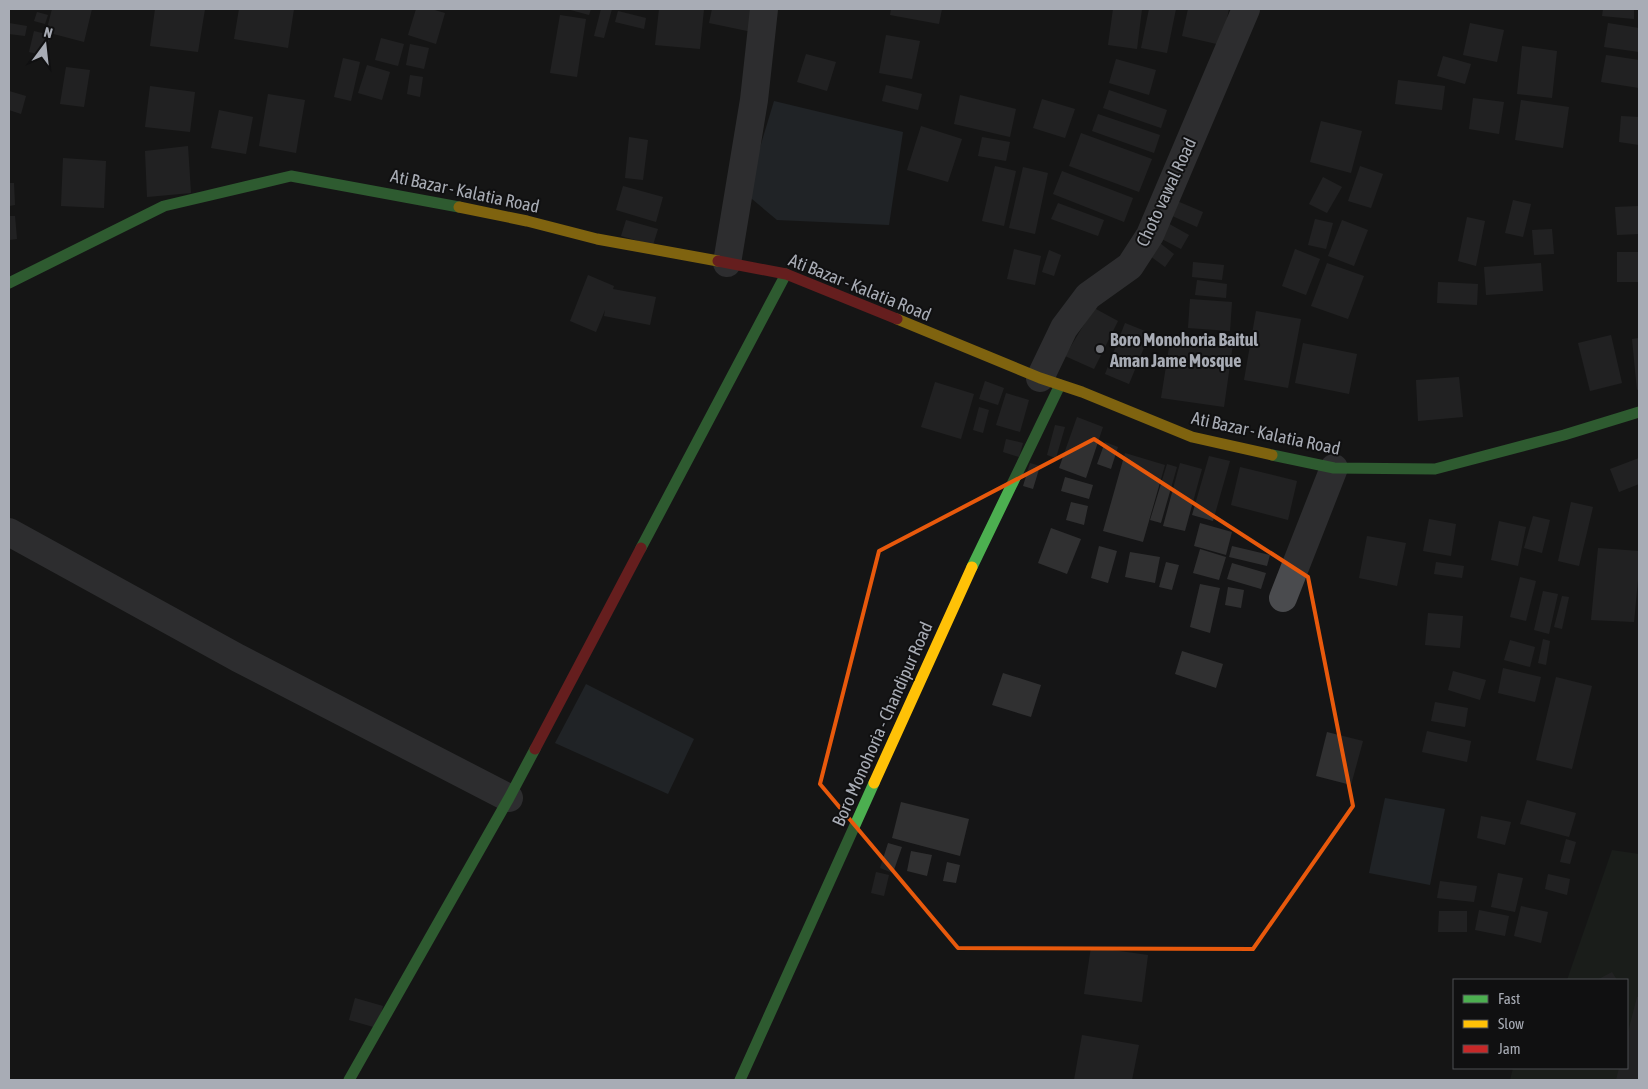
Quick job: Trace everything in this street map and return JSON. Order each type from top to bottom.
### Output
[{"type":"main road","name":"Ati Bazar - Kalatia Road","points":[[9,283],[164,206],[291,176],[429,200],[527,221],[597,239],[786,274],[1050,382],[1082,392],[1192,437],[1334,468],[1435,469],[1564,435],[1639,412]]},
{"type":"main road","points":[[349,1080],[509,798],[786,274]]},
{"type":"main road","name":"Boro Monohoria - Chandipur Road","points":[[740,1080],[964,584],[1050,382]]},
{"type":"street","points":[[726,263],[754,100],[764,9]]},
{"type":"street","name":"Choto vawal Road","points":[[1050,382],[1064,328],[1068,322],[1088,296],[1130,266],[1150,235],[1246,9]]},
{"type":"street","points":[[1283,598],[1334,468]]},
{"type":"street","points":[[9,532],[238,658],[509,798]]},
{"type":"highlighted area","points":[[1094,439],[1308,577],[1353,806],[1253,949],[958,948],[820,784],[879,551]]},
{"type":"shaded area","points":[[774,101],[903,132],[889,225],[777,220],[746,194]]},
{"type":"shaded area","points":[[586,684],[694,739],[668,794],[555,743]]},
{"type":"shaded area","points":[[1385,798],[1445,809],[1430,885],[1369,873]]},
{"type":"shaded area","points":[[1612,850],[1639,854],[1639,1080],[1510,1080],[1513,1069],[1628,1069],[1628,979],[1567,979]]},
{"type":"building","points":[[52,9],[92,9],[84,42],[46,32]]},
{"type":"building","points":[[155,9],[205,9],[198,52],[150,46]]},
{"type":"building","points":[[239,9],[294,9],[288,48],[234,39]]},
{"type":"building","points":[[416,9],[431,9],[445,13],[436,44],[408,35]]},
{"type":"building","points":[[567,9],[591,9],[589,15]]},
{"type":"building","points":[[601,9],[612,9],[604,38],[594,36]]},
{"type":"building","points":[[659,9],[704,9],[700,49],[655,45]]},
{"type":"building","points":[[712,9],[757,9],[752,32],[709,23]]},
{"type":"building","points":[[891,9],[942,9],[939,24],[890,15]]},
{"type":"building","points":[[1113,9],[1142,9],[1137,49],[1108,45]]},
{"type":"building","points":[[1149,9],[1176,9],[1167,53],[1141,48]]},
{"type":"building","points":[[1188,9],[1229,9],[1221,45],[1182,36]]},
{"type":"building","points":[[1603,9],[1634,9],[1634,19],[1602,16]]},
{"type":"building","points":[[618,11],[646,18],[644,29],[615,22]]},
{"type":"building","points":[[37,12],[48,15],[45,24],[34,21]]},
{"type":"building","points":[[560,15],[586,19],[577,77],[550,73]]},
{"type":"building","points":[[9,23],[27,26],[25,36],[9,34]]},
{"type":"building","points":[[1470,23],[1504,30],[1497,62],[1463,55]]},
{"type":"building","points":[[1608,23],[1639,28],[1639,52],[1604,47]]},
{"type":"building","points":[[34,31],[50,35],[45,56],[29,52]]},
{"type":"building","points":[[886,35],[920,41],[912,79],[879,73]]},
{"type":"building","points":[[381,38],[404,44],[398,66],[375,60]]},
{"type":"building","points":[[410,44],[429,48],[424,69],[406,65]]},
{"type":"building","points":[[1522,46],[1557,51],[1552,98],[1517,94]]},
{"type":"building","points":[[806,54],[836,62],[827,91],[797,82]]},
{"type":"building","points":[[1606,55],[1639,60],[1639,88],[1601,82]]},
{"type":"building","points":[[1443,56],[1471,64],[1465,84],[1437,76]]},
{"type":"building","points":[[343,58],[360,62],[351,101],[334,97]]},
{"type":"building","points":[[1116,59],[1156,70],[1149,95],[1109,83]]},
{"type":"building","points":[[367,65],[390,72],[382,100],[358,93]]},
{"type":"building","points":[[66,67],[90,70],[84,107],[60,104]]},
{"type":"building","points":[[410,75],[423,77],[420,97],[407,94]]},
{"type":"building","points":[[1398,80],[1445,86],[1442,110],[1395,104]]},
{"type":"building","points":[[886,85],[922,94],[918,110],[882,101]]},
{"type":"building","points":[[150,86],[195,92],[190,132],[145,127]]},
{"type":"building","points":[[1109,90],[1167,110],[1161,128],[1103,108]]},
{"type":"building","points":[[9,91],[26,96],[21,114],[9,110]]},
{"type":"building","points":[[268,94],[305,100],[296,153],[259,146]]},
{"type":"building","points":[[960,95],[1016,109],[1010,137],[954,124]]},
{"type":"building","points":[[1473,98],[1504,102],[1499,134],[1469,129]]},
{"type":"building","points":[[1042,99],[1075,109],[1065,138],[1033,128]]},
{"type":"building","points":[[1521,100],[1569,107],[1563,148],[1515,140]]},
{"type":"building","points":[[219,110],[253,117],[246,154],[211,148]]},
{"type":"building","points":[[1098,114],[1160,135],[1154,153],[1092,131]]},
{"type":"building","points":[[1621,116],[1639,117],[1639,145],[1619,142]]},
{"type":"building","points":[[1321,121],[1362,131],[1351,173],[1310,162]]},
{"type":"building","points":[[921,126],[962,139],[948,182],[907,170]]},
{"type":"building","points":[[1081,133],[1152,159],[1139,192],[1069,166]]},
{"type":"building","points":[[629,137],[648,140],[643,180],[625,178]]},
{"type":"building","points":[[982,137],[1010,142],[1006,161],[978,156]]},
{"type":"building","points":[[188,146],[191,193],[147,197],[145,151]]},
{"type":"building","points":[[63,158],[106,161],[104,208],[61,206]]},
{"type":"building","points":[[995,166],[1016,171],[1004,226],[982,221]]},
{"type":"building","points":[[1360,166],[1383,174],[1371,208],[1348,201]]},
{"type":"building","points":[[1023,167],[1048,173],[1035,234],[1009,228]]},
{"type":"building","points":[[1062,171],[1133,198],[1124,222],[1053,194]]},
{"type":"building","points":[[1323,177],[1342,187],[1327,213],[1309,204]]},
{"type":"building","points":[[9,183],[14,183],[15,205],[9,206]]},
{"type":"building","points":[[623,186],[663,197],[656,222],[616,210]]},
{"type":"building","points":[[1513,200],[1531,204],[1523,237],[1505,233]]},
{"type":"building","points":[[1177,201],[1203,212],[1197,227],[1170,215]]},
{"type":"building","points":[[1058,203],[1104,220],[1098,236],[1051,219]]},
{"type":"building","points":[[1639,206],[1639,234],[1617,235],[1615,207]]},
{"type":"building","points":[[9,216],[15,216],[17,239],[9,240]]},
{"type":"building","points":[[1467,217],[1485,221],[1476,266],[1458,261]]},
{"type":"building","points":[[1315,219],[1333,223],[1326,249],[1308,245]]},
{"type":"building","points":[[626,220],[658,229],[653,245],[621,236]]},
{"type":"building","points":[[1342,220],[1368,230],[1354,266],[1328,256]]},
{"type":"building","points":[[1164,221],[1189,235],[1181,249],[1156,236]]},
{"type":"building","points":[[1552,229],[1554,254],[1534,255],[1532,230]]},
{"type":"building","points":[[1156,240],[1174,254],[1165,267],[1146,253]]},
{"type":"building","points":[[1014,249],[1041,256],[1035,285],[1007,279]]},
{"type":"building","points":[[1295,249],[1320,259],[1306,295],[1282,286]]},
{"type":"building","points":[[1049,250],[1061,255],[1054,276],[1042,272]]},
{"type":"building","points":[[1617,252],[1639,252],[1639,282],[1617,282]]},
{"type":"building","points":[[1193,262],[1224,265],[1222,280],[1192,277]]},
{"type":"building","points":[[1327,263],[1364,276],[1348,319],[1311,306]]},
{"type":"building","points":[[1541,263],[1543,291],[1486,295],[1484,267]]},
{"type":"building","points":[[588,275],[614,286],[613,289],[656,297],[650,325],[604,316],[605,310],[596,332],[570,321]]},
{"type":"building","points":[[1197,280],[1227,284],[1226,298],[1195,295]]},
{"type":"building","points":[[1438,282],[1478,284],[1477,305],[1437,303]]},
{"type":"building","points":[[1190,299],[1232,302],[1230,331],[1188,328]]},
{"type":"building","points":[[1094,308],[1118,321],[1094,369],[1065,356]]},
{"type":"building","points":[[1256,311],[1301,319],[1288,388],[1244,380]]},
{"type":"building","points":[[1125,323],[1150,333],[1129,384],[1105,374]]},
{"type":"building","points":[[1171,335],[1233,344],[1224,407],[1161,398]]},
{"type":"building","points":[[1611,335],[1622,383],[1590,391],[1578,343]]},
{"type":"building","points":[[1639,338],[1639,389],[1637,390],[1632,339]]},
{"type":"building","points":[[1303,343],[1357,354],[1349,394],[1295,383]]},
{"type":"building","points":[[1459,377],[1463,417],[1418,421],[1416,380]]},
{"type":"building","points":[[985,381],[1004,388],[998,405],[979,399]]},
{"type":"building","points":[[935,382],[974,394],[961,439],[921,427]]},
{"type":"building","points":[[1006,393],[1029,400],[1020,432],[996,425]]},
{"type":"building","points":[[979,407],[989,410],[983,433],[973,430]]},
{"type":"building","points":[[1077,417],[1103,427],[1086,478],[1059,468]]},
{"type":"building","points":[[1055,425],[1065,427],[1056,458],[1047,455]]},
{"type":"building","points":[[1006,439],[1023,443],[1019,457],[1003,452]]},
{"type":"building","points":[[1105,442],[1118,447],[1111,469],[1097,464]]},
{"type":"building","points":[[1125,453],[1165,465],[1143,542],[1103,531]]},
{"type":"building","points":[[1209,456],[1230,461],[1213,521],[1192,515]]},
{"type":"building","points":[[1639,458],[1639,484],[1619,492],[1610,469]]},
{"type":"building","points":[[1030,463],[1040,466],[1033,489],[1023,486]]},
{"type":"building","points":[[1180,463],[1202,469],[1185,531],[1163,526]]},
{"type":"building","points":[[1167,464],[1177,467],[1161,523],[1150,520]]},
{"type":"building","points":[[1240,467],[1297,481],[1288,520],[1231,505]]},
{"type":"building","points":[[1065,477],[1093,485],[1089,499],[1061,491]]},
{"type":"building","points":[[1071,502],[1088,506],[1084,525],[1066,520]]},
{"type":"building","points":[[1571,502],[1593,507],[1579,566],[1558,561]]},
{"type":"building","points":[[1533,516],[1550,520],[1542,553],[1524,548]]},
{"type":"building","points":[[1429,519],[1456,524],[1451,556],[1423,551]]},
{"type":"building","points":[[1499,521],[1526,527],[1518,566],[1491,560]]},
{"type":"building","points":[[1200,523],[1232,532],[1226,555],[1194,546]]},
{"type":"building","points":[[1051,528],[1081,539],[1067,574],[1038,563]]},
{"type":"building","points":[[1367,536],[1406,543],[1397,586],[1359,578]]},
{"type":"building","points":[[1099,546],[1117,551],[1108,583],[1091,578]]},
{"type":"building","points":[[1232,546],[1270,555],[1267,566],[1229,557]]},
{"type":"building","points":[[1598,548],[1639,551],[1634,622],[1591,620]]},
{"type":"building","points":[[1200,549],[1226,557],[1219,580],[1193,573]]},
{"type":"building","points":[[1130,552],[1160,557],[1155,583],[1125,577]]},
{"type":"building","points":[[1166,562],[1179,565],[1172,590],[1159,587]]},
{"type":"building","points":[[1436,562],[1464,566],[1462,578],[1434,574]]},
{"type":"building","points":[[1232,563],[1266,573],[1261,589],[1227,579]]},
{"type":"building","points":[[1520,577],[1536,581],[1526,621],[1510,617]]},
{"type":"building","points":[[1200,584],[1220,588],[1210,633],[1190,627]]},
{"type":"building","points":[[1228,587],[1244,590],[1241,608],[1225,605]]},
{"type":"building","points":[[1543,591],[1558,594],[1549,634],[1534,630]]},
{"type":"building","points":[[1562,596],[1569,597],[1562,629],[1554,627]]},
{"type":"building","points":[[1428,613],[1463,616],[1460,648],[1425,645]]},
{"type":"building","points":[[1543,639],[1550,641],[1546,665],[1538,663]]},
{"type":"building","points":[[1510,640],[1535,647],[1530,667],[1504,660]]},
{"type":"building","points":[[1182,651],[1223,664],[1216,688],[1175,674]]},
{"type":"building","points":[[1503,668],[1541,677],[1535,702],[1498,693]]},
{"type":"building","points":[[1453,671],[1486,680],[1480,700],[1448,690]]},
{"type":"building","points":[[1003,673],[1041,685],[1031,717],[992,705]]},
{"type":"building","points":[[1556,677],[1592,686],[1572,769],[1536,760]]},
{"type":"building","points":[[1435,702],[1468,708],[1465,727],[1431,721]]},
{"type":"building","points":[[1427,731],[1471,741],[1467,762],[1422,752]]},
{"type":"building","points":[[1327,732],[1363,741],[1351,785],[1316,776]]},
{"type":"building","points":[[1527,800],[1576,813],[1569,837],[1520,824]]},
{"type":"building","points":[[901,802],[969,819],[960,856],[892,838]]},
{"type":"building","points":[[1481,816],[1511,822],[1505,845],[1477,838]]},
{"type":"building","points":[[1566,839],[1576,842],[1570,864],[1560,862]]},
{"type":"building","points":[[888,843],[902,847],[893,873],[880,868]]},
{"type":"building","points":[[911,851],[932,855],[927,876],[907,871]]},
{"type":"building","points":[[947,862],[960,865],[956,883],[943,881]]},
{"type":"building","points":[[876,872],[889,875],[884,896],[871,893]]},
{"type":"building","points":[[1498,873],[1523,878],[1515,912],[1491,907]]},
{"type":"building","points":[[1548,874],[1570,879],[1567,895],[1545,889]]},
{"type":"building","points":[[1440,881],[1477,886],[1474,902],[1437,898]]},
{"type":"building","points":[[1521,906],[1548,912],[1541,943],[1514,936]]},
{"type":"building","points":[[1479,910],[1509,916],[1505,936],[1475,930]]},
{"type":"building","points":[[1439,911],[1467,911],[1467,932],[1438,932]]},
{"type":"building","points":[[1091,947],[1148,955],[1142,1002],[1084,994]]},
{"type":"building","points":[[1612,972],[1616,979],[1599,979]]},
{"type":"building","points":[[1637,997],[1639,997],[1639,1080],[1616,1080],[1619,1069],[1628,1069],[1628,1032]]},
{"type":"building","points":[[355,998],[383,1006],[377,1028],[349,1020]]},
{"type":"building","points":[[1082,1035],[1139,1045],[1132,1080],[1074,1080]]},
{"type":"traffic: fast","points":[[9,283],[164,206],[291,176],[459,207]]},
{"type":"traffic: fast","points":[[641,548],[786,274]]},
{"type":"traffic: fast","points":[[972,567],[1060,385]]},
{"type":"traffic: fast","points":[[1272,455],[1334,468],[1435,469],[1564,435],[1639,412]]},
{"type":"traffic: fast","points":[[349,1080],[535,749]]},
{"type":"traffic: fast","points":[[740,1080],[874,783]]},
{"type":"traffic: slow","points":[[459,207],[527,221],[597,239],[718,261]]},
{"type":"traffic: slow","points":[[897,319],[1040,378],[1082,392],[1192,437],[1272,455]]},
{"type":"traffic: slow","points":[[874,783],[972,567]]},
{"type":"traffic: jam","points":[[718,261],[786,274],[897,319]]},
{"type":"traffic: jam","points":[[535,749],[641,548]]},
{"type":"place","name":"Boro Monohoria Baitul Aman Jame Mosque","points":[[1100,349]]}]
